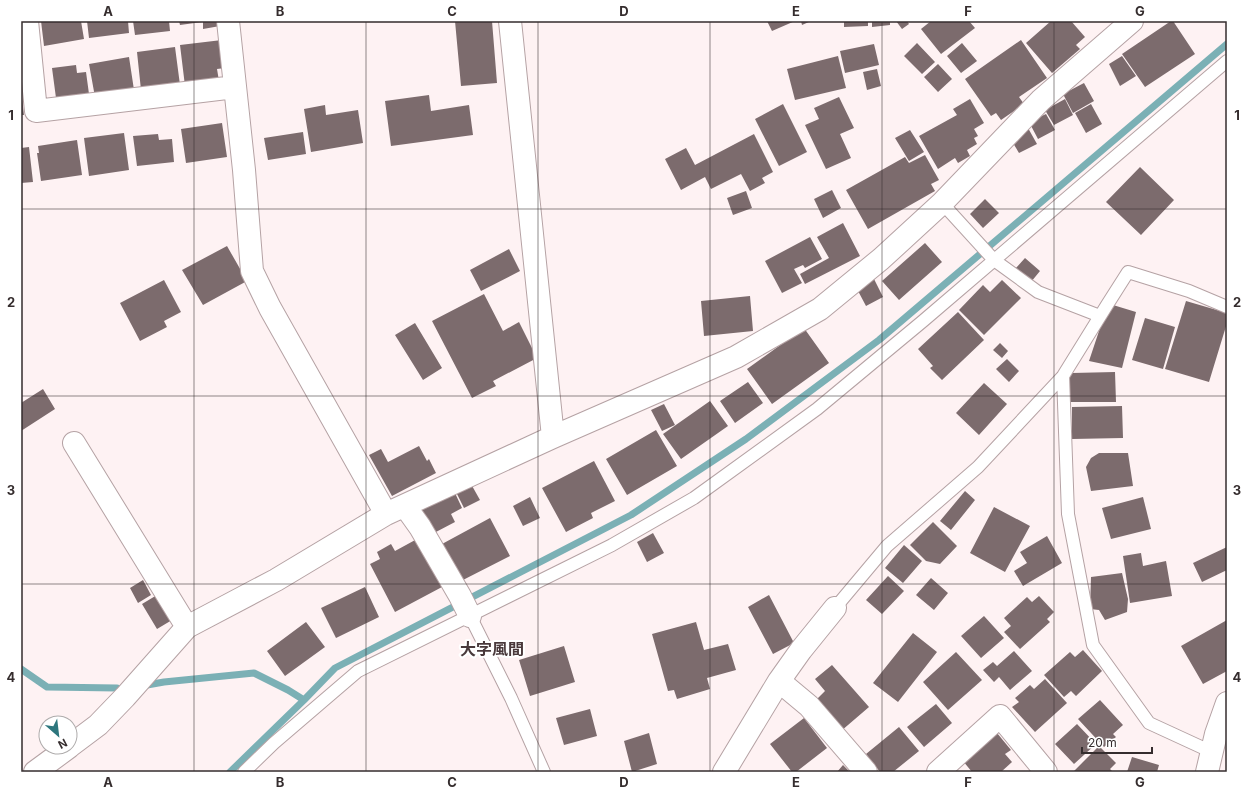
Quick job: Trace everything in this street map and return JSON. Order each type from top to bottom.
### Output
[{"type":"street","points":[[27,21],[36,111],[235,87]]},
{"type":"street","points":[[228,21],[244,170],[252,271],[270,308],[396,510],[420,527],[466,609]]},
{"type":"street","points":[[510,21],[553,437]]},
{"type":"street","points":[[78,740],[98,725],[125,697],[187,627],[276,580],[396,510],[553,437],[736,357],[820,308],[881,259],[942,203],[1041,100],[1132,21]]},
{"type":"street","points":[[74,443],[187,627]]},
{"type":"street","points":[[724,772],[779,681],[801,650],[835,608]]},
{"type":"street","points":[[779,681],[808,706],[866,772]]},
{"type":"street","points":[[1209,762],[1216,734],[1227,703]]},
{"type":"street","points":[[938,772],[1000,716],[1046,772]]},
{"type":"street","points":[[35,772],[58,755]]},
{"type":"lane","points":[[244,772],[274,743],[358,671],[466,609],[612,545],[694,498],[817,409],[923,321],[992,259],[1227,61]]},
{"type":"lane","points":[[942,203],[992,259],[1038,292],[1100,316]]},
{"type":"lane","points":[[835,608],[887,546],[978,467],[1063,376],[1128,272],[1189,291],[1227,307]]},
{"type":"lane","points":[[1063,376],[1068,514],[1093,645],[1149,723],[1209,762]]},
{"type":"lane","points":[[466,609],[511,698],[544,772]]},
{"type":"building","points":[[41,21],[81,21],[84,39],[44,46]]},
{"type":"building","points":[[87,21],[128,21],[129,33],[89,38]]},
{"type":"building","points":[[133,21],[169,21],[170,31],[135,35]]},
{"type":"building","points":[[179,21],[202,21],[202,22],[180,25]]},
{"type":"building","points":[[203,21],[220,21],[220,26],[203,29]]},
{"type":"building","points":[[455,21],[492,21],[497,83],[461,86]]},
{"type":"building","points":[[767,21],[795,21],[772,31]]},
{"type":"building","points":[[801,21],[811,21],[802,25]]},
{"type":"building","points":[[844,21],[868,21],[868,26],[844,27]]},
{"type":"building","points":[[872,21],[890,21],[890,25],[872,27]]},
{"type":"building","points":[[896,21],[907,21],[909,24],[902,29]]},
{"type":"building","points":[[931,21],[969,21],[975,28],[941,54],[921,29]]},
{"type":"building","points":[[1051,21],[1071,21],[1085,37],[1076,45],[1080,49],[1052,73],[1026,43]]},
{"type":"building","points":[[1173,21],[1195,54],[1145,87],[1122,54]]},
{"type":"building","points":[[222,40],[225,68],[217,69],[219,81],[185,86],[180,45]]},
{"type":"building","points":[[1021,40],[1047,78],[1019,97],[1024,104],[1001,120],[996,113],[991,116],[965,79]]},
{"type":"building","points":[[917,43],[935,62],[922,74],[904,56]]},
{"type":"building","points":[[962,43],[977,61],[961,73],[947,56]]},
{"type":"building","points":[[874,44],[879,65],[845,73],[840,51]]},
{"type":"building","points":[[175,47],[180,85],[141,90],[137,52]]},
{"type":"building","points":[[838,56],[846,88],[795,100],[787,69]]},
{"type":"building","points":[[1122,56],[1136,76],[1120,86],[1109,64]]},
{"type":"building","points":[[129,57],[134,90],[95,97],[89,64]]},
{"type":"building","points":[[938,64],[952,79],[938,92],[924,77]]},
{"type":"building","points":[[76,65],[77,73],[86,72],[89,94],[56,98],[52,68]]},
{"type":"building","points":[[877,69],[881,86],[867,90],[863,72]]},
{"type":"building","points":[[1084,83],[1094,101],[1073,113],[1063,94]]},
{"type":"building","points":[[429,95],[431,111],[469,105],[473,135],[391,146],[385,101]]},
{"type":"building","points":[[839,97],[854,128],[840,134],[851,158],[826,169],[805,125],[819,119],[814,108]]},
{"type":"building","points":[[22,98],[24,115],[21,115]]},
{"type":"building","points":[[970,99],[984,123],[974,129],[978,136],[974,138],[977,144],[967,150],[970,156],[958,163],[955,158],[938,169],[919,136],[957,115],[953,109]]},
{"type":"building","points":[[1065,99],[1073,115],[1054,125],[1045,110]]},
{"type":"building","points":[[783,104],[807,152],[779,166],[755,119]]},
{"type":"building","points":[[1091,104],[1102,124],[1086,133],[1075,113]]},
{"type":"building","points":[[325,105],[326,115],[358,110],[363,143],[311,152],[304,109]]},
{"type":"building","points":[[1046,114],[1055,130],[1038,139],[1029,122]]},
{"type":"building","points":[[222,123],[227,157],[186,163],[181,129]]},
{"type":"building","points":[[1028,128],[1037,144],[1019,153],[1010,138]]},
{"type":"building","points":[[910,130],[924,152],[909,161],[895,138]]},
{"type":"building","points":[[303,132],[306,154],[268,160],[264,138]]},
{"type":"building","points":[[124,133],[129,170],[89,176],[84,138]]},
{"type":"building","points":[[158,134],[159,140],[172,139],[174,162],[137,166],[133,136]]},
{"type":"building","points":[[754,134],[773,172],[762,178],[765,183],[750,191],[741,174],[711,189],[705,177],[681,190],[665,159],[686,148],[695,165]]},
{"type":"building","points":[[77,140],[82,175],[41,181],[37,153],[39,153],[38,146]]},
{"type":"building","points":[[29,147],[33,182],[21,183],[21,148]]},
{"type":"building","points":[[925,155],[939,180],[931,184],[935,191],[868,229],[846,190],[905,157],[909,163]]},
{"type":"building","points":[[1140,167],[1174,200],[1141,235],[1106,202]]},
{"type":"building","points":[[832,190],[841,208],[823,218],[814,199]]},
{"type":"building","points":[[746,191],[752,208],[733,215],[727,198]]},
{"type":"building","points":[[985,199],[999,213],[983,228],[970,214]]},
{"type":"building","points":[[843,223],[860,256],[805,284],[800,274],[829,258],[817,237]]},
{"type":"building","points":[[810,237],[822,259],[805,268],[803,265],[794,269],[802,283],[782,293],[765,261]]},
{"type":"building","points":[[925,243],[942,262],[899,300],[882,281]]},
{"type":"building","points":[[227,246],[247,281],[203,305],[182,270]]},
{"type":"building","points":[[509,249],[520,271],[481,291],[470,270]]},
{"type":"building","points":[[1025,258],[1040,271],[1031,282],[1015,269]]},
{"type":"building","points":[[874,279],[883,297],[866,306],[857,289]]},
{"type":"building","points":[[164,280],[181,312],[164,321],[167,327],[140,341],[120,303]]},
{"type":"building","points":[[1002,280],[1021,298],[984,335],[959,310],[983,285],[990,292]]},
{"type":"building","points":[[484,294],[503,331],[519,322],[537,358],[493,381],[496,386],[472,398],[432,321]]},
{"type":"building","points":[[750,296],[753,331],[704,336],[701,301]]},
{"type":"building","points":[[1186,301],[1227,313],[1227,323],[1209,382],[1165,369]]},
{"type":"building","points":[[1113,305],[1136,312],[1122,368],[1089,361],[1101,325]]},
{"type":"building","points":[[958,312],[984,340],[942,380],[930,368],[933,366],[918,349]]},
{"type":"building","points":[[1145,318],[1175,327],[1163,369],[1132,360]]},
{"type":"building","points":[[415,323],[442,368],[423,380],[395,335]]},
{"type":"building","points":[[804,328],[829,363],[772,404],[747,369]]},
{"type":"building","points":[[1000,343],[1008,351],[1002,358],[993,350]]},
{"type":"building","points":[[1007,359],[1019,371],[1009,382],[996,369]]},
{"type":"building","points":[[1115,372],[1116,402],[1069,402],[1068,377],[1072,373]]},
{"type":"building","points":[[748,382],[763,403],[735,423],[720,401]]},
{"type":"building","points":[[984,383],[1007,404],[979,435],[956,413]]},
{"type":"building","points":[[43,389],[55,409],[21,431],[21,403]]},
{"type":"building","points":[[710,401],[728,426],[681,459],[663,434]]},
{"type":"building","points":[[664,404],[675,425],[662,431],[651,410]]},
{"type":"building","points":[[1122,406],[1123,438],[1072,439],[1072,407]]},
{"type":"building","points":[[656,430],[677,466],[627,495],[606,459]]},
{"type":"building","points":[[419,446],[427,461],[429,459],[436,473],[392,496],[369,455],[381,449],[388,462]]},
{"type":"building","points":[[1099,453],[1128,453],[1133,486],[1091,491],[1086,467],[1091,458]]},
{"type":"building","points":[[594,461],[615,501],[591,513],[593,518],[566,532],[542,488]]},
{"type":"building","points":[[471,484],[480,500],[464,508],[456,492]]},
{"type":"building","points":[[965,491],[975,500],[951,530],[940,521]]},
{"type":"building","points":[[455,493],[462,508],[451,514],[455,522],[434,533],[420,506]]},
{"type":"building","points":[[530,497],[540,518],[523,526],[513,506]]},
{"type":"building","points":[[1143,497],[1151,529],[1111,539],[1102,508]]},
{"type":"building","points":[[994,507],[1030,526],[1005,572],[970,553]]},
{"type":"building","points":[[490,518],[510,556],[461,581],[442,544]]},
{"type":"building","points":[[933,522],[957,546],[940,564],[926,561],[910,545]]},
{"type":"building","points":[[653,533],[664,553],[647,562],[637,542]]},
{"type":"building","points":[[1047,536],[1062,563],[1023,586],[1014,571],[1027,563],[1020,552]]},
{"type":"building","points":[[417,539],[442,587],[395,612],[370,564],[380,559],[377,552],[391,544],[395,551]]},
{"type":"building","points":[[904,545],[922,561],[903,583],[885,568]]},
{"type":"building","points":[[1227,547],[1227,570],[1202,582],[1193,563]]},
{"type":"building","points":[[1141,553],[1143,566],[1166,561],[1172,596],[1130,603],[1123,556]]},
{"type":"building","points":[[1122,573],[1128,599],[1127,612],[1105,620],[1099,610],[1090,609],[1091,577]]},
{"type":"building","points":[[888,576],[904,591],[882,614],[866,600]]},
{"type":"building","points":[[931,578],[948,593],[934,610],[916,595]]},
{"type":"building","points":[[143,580],[151,595],[138,603],[130,588]]},
{"type":"building","points":[[365,587],[379,617],[336,638],[321,608]]},
{"type":"building","points":[[157,595],[172,620],[157,629],[142,604]]},
{"type":"building","points":[[769,595],[794,643],[773,654],[748,607]]},
{"type":"building","points":[[1039,596],[1054,612],[1047,619],[1050,622],[1020,649],[1004,632],[1011,626],[1004,618],[1027,597],[1032,602]]},
{"type":"building","points":[[984,616],[1004,638],[981,658],[961,636]]},
{"type":"building","points":[[1227,620],[1227,671],[1203,684],[1181,646]]},
{"type":"building","points":[[306,622],[325,647],[285,676],[267,651]]},
{"type":"building","points":[[696,622],[704,650],[728,644],[736,670],[707,678],[710,689],[677,699],[674,690],[668,691],[652,634]]},
{"type":"building","points":[[913,633],[937,652],[898,702],[873,683]]},
{"type":"building","points":[[564,646],[575,682],[530,696],[519,660]]},
{"type":"building","points":[[1083,650],[1102,671],[1076,696],[1071,691],[1064,697],[1044,675],[1070,652],[1075,657]]},
{"type":"building","points":[[1014,651],[1032,671],[1010,690],[999,677],[994,682],[983,670],[993,662],[997,666]]},
{"type":"building","points":[[956,652],[982,680],[948,710],[923,682]]},
{"type":"building","points":[[832,665],[869,707],[841,731],[815,701],[825,691],[815,679]]},
{"type":"building","points":[[1045,679],[1067,703],[1035,732],[1012,707],[1019,702],[1015,698],[1030,685],[1034,689]]},
{"type":"building","points":[[1100,700],[1123,725],[1113,734],[1116,737],[1104,747],[1078,719]]},
{"type":"building","points":[[936,704],[952,723],[924,747],[907,727]]},
{"type":"building","points":[[590,709],[597,736],[564,745],[556,718]]},
{"type":"building","points":[[804,718],[827,748],[796,772],[792,772],[770,744]]},
{"type":"building","points":[[1077,724],[1096,744],[1074,764],[1055,744]]},
{"type":"building","points":[[899,727],[919,751],[893,772],[880,772],[866,754]]},
{"type":"building","points":[[649,733],[657,764],[632,772],[624,741]]},
{"type":"building","points":[[997,733],[1011,750],[1005,754],[1012,762],[1001,772],[972,772],[963,761]]},
{"type":"building","points":[[1099,746],[1116,763],[1110,769],[1113,772],[1073,772]]},
{"type":"building","points":[[1132,757],[1159,765],[1157,772],[1127,772]]},
{"type":"building","points":[[843,765],[850,772],[837,772]]},
{"type":"waterway","points":[[230,772],[335,668],[631,515],[746,439],[879,340],[1227,44]]},
{"type":"waterway","points":[[21,669],[47,687],[117,688]]},
{"type":"waterway","points":[[147,685],[254,673],[304,700]]},
{"type":"district","name":"大字風間","points":[[492,649]]}]
